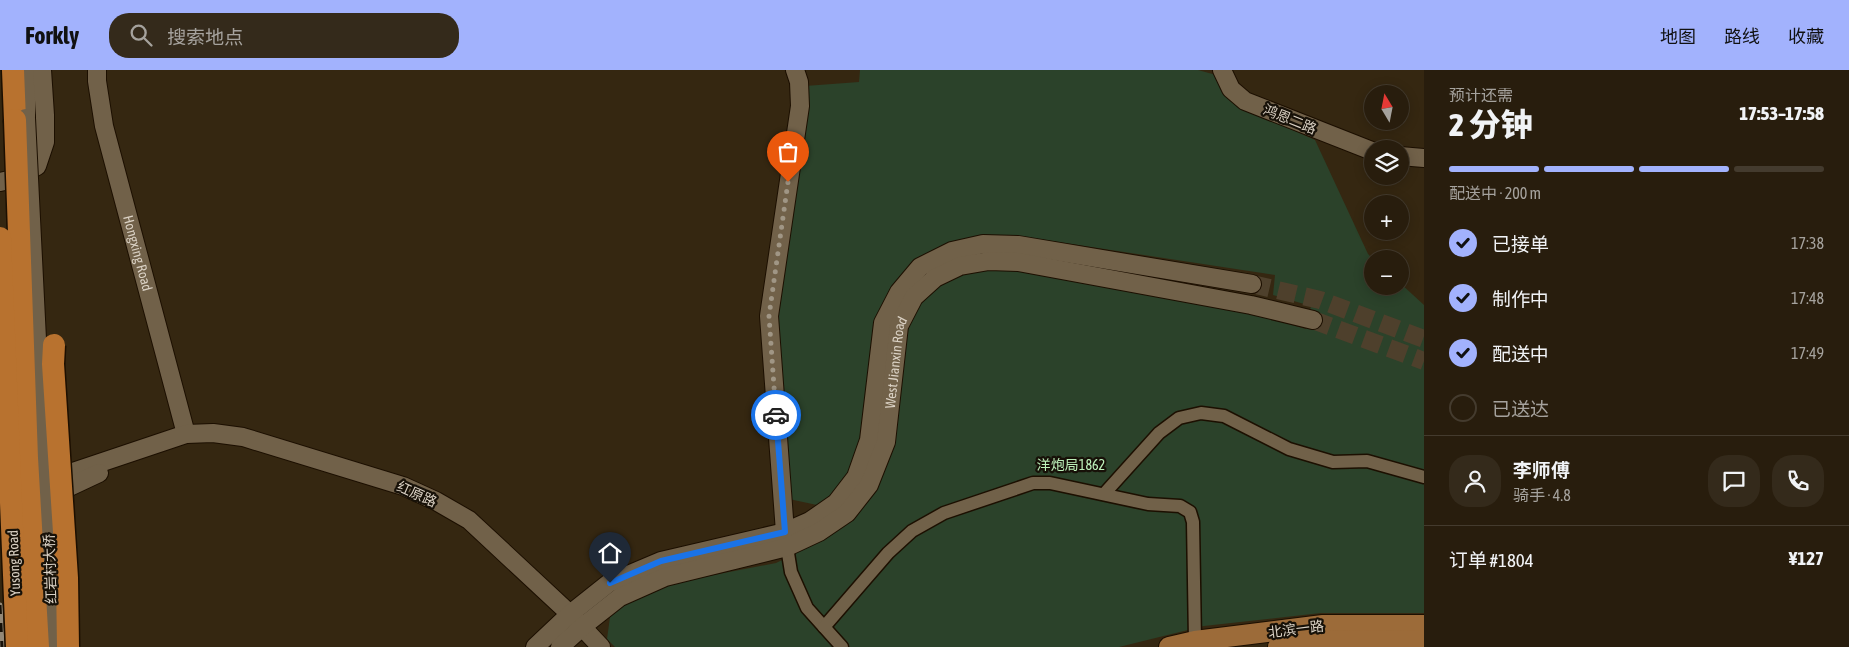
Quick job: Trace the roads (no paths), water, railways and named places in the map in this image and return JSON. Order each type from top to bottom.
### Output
[{"type":"highway","points":[[13,70],[20,119],[24,373],[38,647]]},
{"type":"highway","name":"Yusong Road","points":[[0,238],[17,647]]},
{"type":"highway","points":[[53,354],[67,578],[68,647]]},
{"type":"highway","points":[[24,373],[43,460]]},
{"type":"main road","points":[[27,70],[20,119],[43,460]]},
{"type":"main road","points":[[0,182],[13,179],[37,166],[45,142],[46,115],[42,70]]},
{"type":"main road","name":"Hongxing Road","points":[[98,70],[97,81],[104,126],[186,434]]},
{"type":"main road","points":[[786,540],[769,316],[800,106],[799,82],[795,70]]},
{"type":"main road","name":"鸿恩二路","points":[[1222,70],[1231,89],[1245,101],[1364,147]]},
{"type":"main road","points":[[1409,157],[1424,158]]},
{"type":"main road","name":"West Jianxin Road","points":[[786,540],[836,503],[856,477],[869,440],[883,323],[899,292],[920,267],[952,251],[984,244],[1018,245],[1252,284]]},
{"type":"main road","name":"West Jianxin Road","points":[[560,647],[576,621],[610,583],[661,561],[786,540],[819,532],[847,513],[869,485],[886,442],[899,326],[914,297],[935,278],[960,266],[989,261],[1018,262],[1251,305],[1313,320]]},
{"type":"main road","points":[[43,460],[53,354]]},
{"type":"main road","name":"红原路","points":[[186,434],[213,433],[243,437],[403,486],[436,501],[469,520],[601,647]]},
{"type":"main road","points":[[0,496],[186,434]]},
{"type":"main road","points":[[0,519],[186,434]]},
{"type":"main road","name":"红岩村大桥","points":[[43,460],[48,491],[53,647]]},
{"type":"main road","name":"West Jianxin Road","points":[[535,647],[576,621]]},
{"type":"main road","name":"北滨一路","points":[[1169,647],[1196,641],[1323,625],[1424,625]]},
{"type":"main road","name":"北滨一路","points":[[1278,647],[1326,641],[1424,640]]},
{"type":"street","points":[[1104,494],[1160,433],[1179,418],[1201,413],[1224,416],[1289,449],[1333,462],[1367,462],[1424,477]]},
{"type":"street","points":[[824,627],[888,552],[912,531],[944,513],[1033,483],[1050,483],[1148,504],[1180,506],[1190,512],[1193,522],[1196,641]]},
{"type":"street","points":[[786,540],[791,572],[807,608],[842,647]]},
{"type":"tunnel","points":[[1252,284],[1320,300],[1424,339]]},
{"type":"tunnel","points":[[1313,320],[1424,361]]},
{"type":"railway","points":[[0,418],[10,647]]},
{"type":"railway","points":[[0,605],[2,647]]},
{"type":"park label","name":"洋炮局1862","points":[[1071,465]]}]
